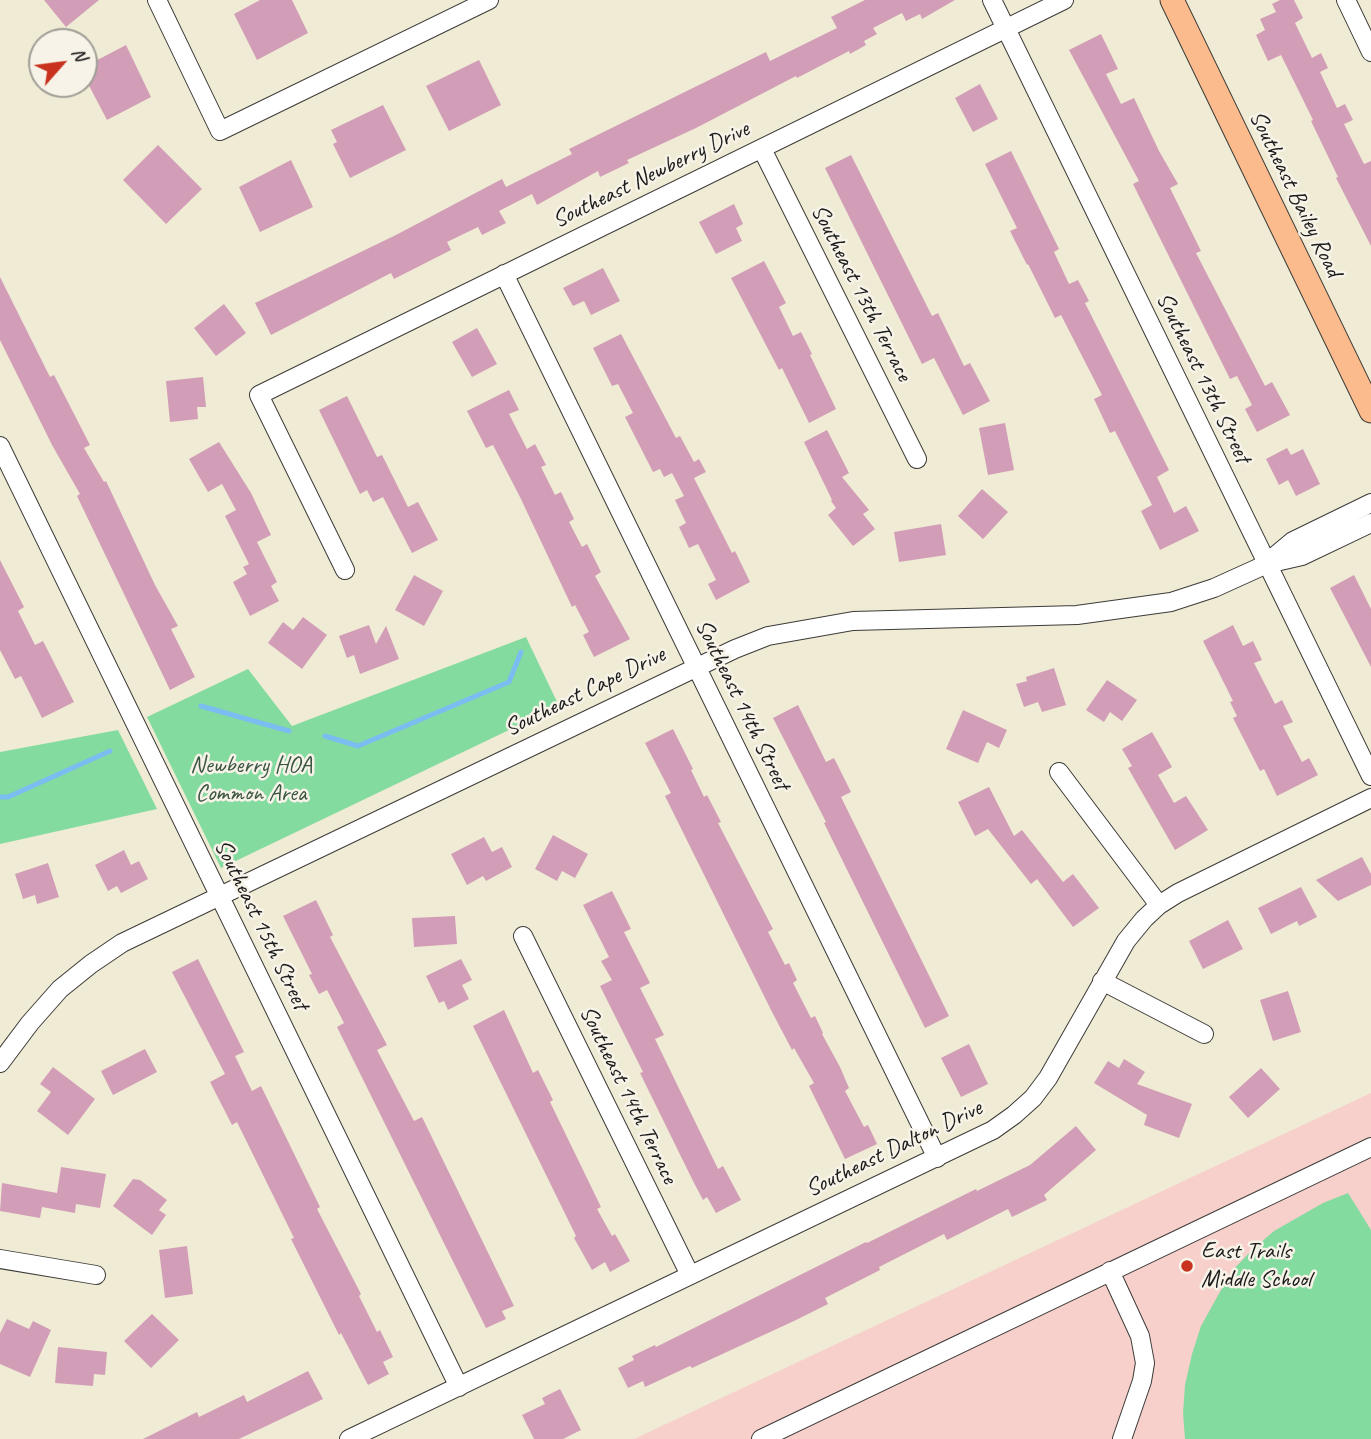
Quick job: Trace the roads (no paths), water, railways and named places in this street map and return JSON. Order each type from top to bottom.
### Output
[{"type":"main road","name":"Southeast Bailey Road","points":[[1172,0],[1371,411]]},
{"type":"street","points":[[158,0],[220,131],[489,0]]},
{"type":"street","name":"Southeast 13th Street","points":[[992,0],[1371,776]]},
{"type":"street","name":"Southeast Newberry Drive","points":[[345,570],[259,395],[1064,0]]},
{"type":"street","points":[[1346,0],[1371,52]]},
{"type":"street","name":"Southeast 13th Terrace","points":[[762,149],[917,459]]},
{"type":"street","name":"Southeast 14th Street","points":[[504,274],[937,1158]]},
{"type":"street","name":"Southeast 15th Street","points":[[0,446],[458,1387]]},
{"type":"street","name":"Southeast Cape Drive","points":[[1267,564],[1293,541],[1371,503]]},
{"type":"street","name":"Southeast Cape Drive","points":[[0,1063],[60,989],[122,943],[696,666],[768,636],[853,621],[1077,615],[1171,602],[1214,588],[1267,564],[1302,556],[1371,523]]},
{"type":"street","points":[[1059,772],[1159,905]]},
{"type":"street","name":"Southeast Dalton Drive","points":[[349,1439],[993,1130],[1014,1115],[1048,1078],[1102,981],[1143,919],[1178,893],[1371,798]]},
{"type":"street","name":"Southeast 14th Terrace","points":[[523,936],[690,1275]]},
{"type":"street","points":[[1102,981],[1204,1034]]},
{"type":"street","points":[[761,1439],[1371,1147]]},
{"type":"street","points":[[0,1259],[96,1275]]},
{"type":"street","points":[[1110,1272],[1140,1336],[1145,1363],[1142,1381],[1122,1439]]},
{"type":"waterway","points":[[325,736],[358,746],[509,682],[521,652]]},
{"type":"waterway","points":[[201,706],[289,731]]},
{"type":"waterway","points":[[0,797],[8,797],[110,751]]},
{"type":"place","name":"East Trails Middle School","points":[[1187,1266]]},
{"type":"park label","name":"Newberry HOA Common Area","points":[[251,780]]}]
